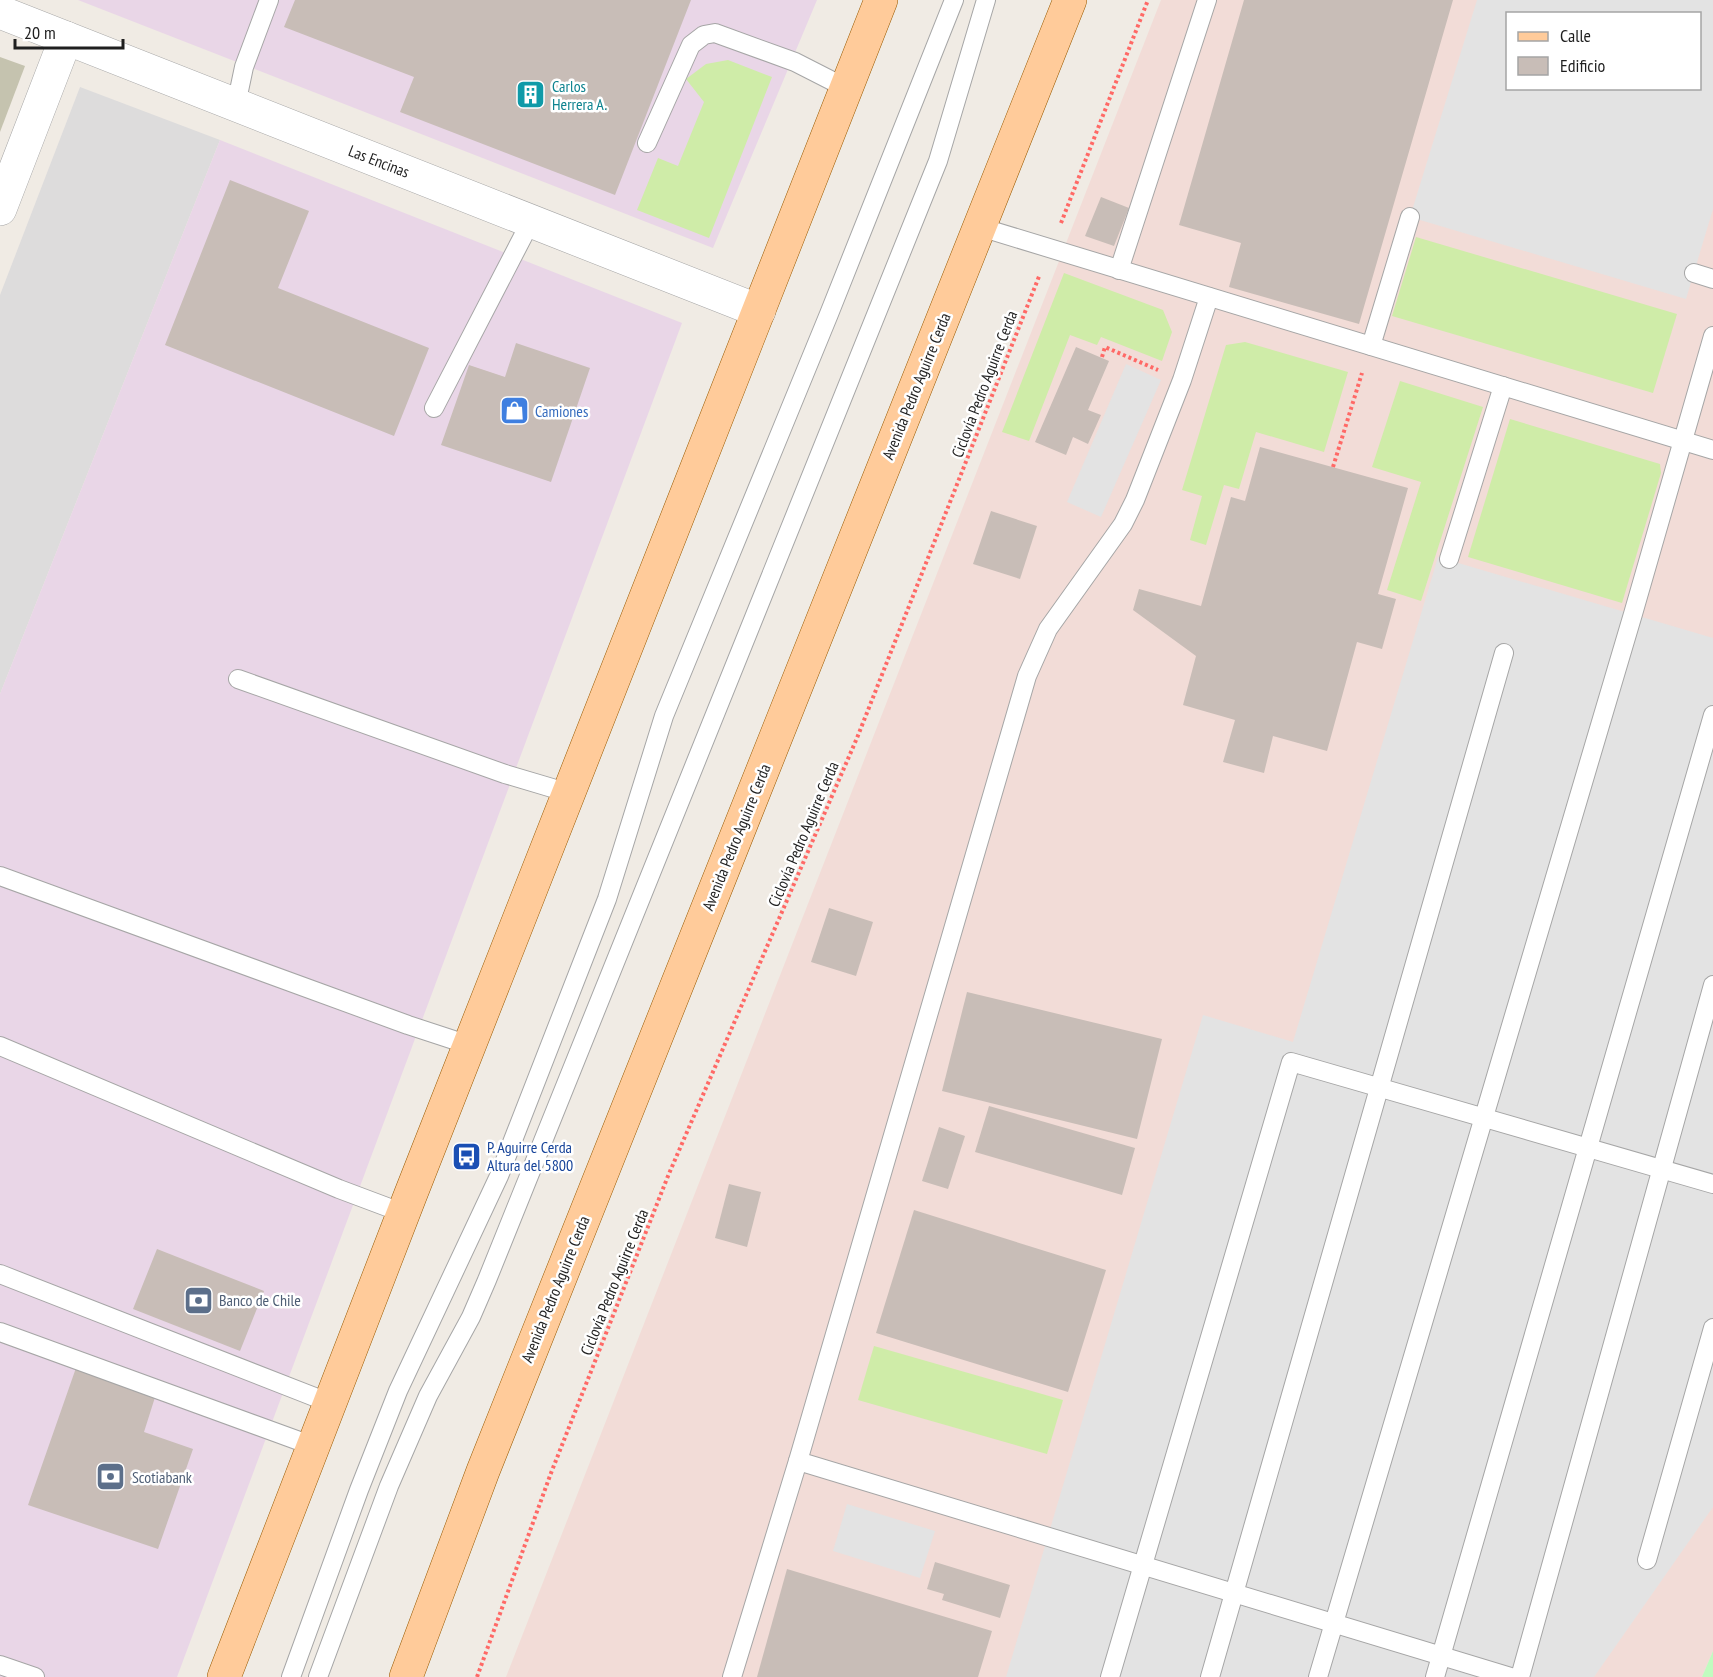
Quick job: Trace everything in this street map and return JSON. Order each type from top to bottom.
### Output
[{"type":"main road","points":[[224,1677],[403,1213],[881,0]]},
{"type":"main road","name":"Avenida Pedro Aguirre Cerda","points":[[406,1677],[487,1461],[1070,0]]},
{"type":"street","name":"Las Encinas","points":[[0,12],[759,311]]},
{"type":"street","points":[[0,209],[66,38]]},
{"type":"lane","points":[[236,105],[244,67],[269,0]]},
{"type":"lane","points":[[291,1677],[359,1490],[398,1391],[499,1176],[607,898],[664,716],[830,314],[954,0]]},
{"type":"lane","points":[[318,1677],[389,1486],[428,1396],[471,1317],[488,1280],[938,161],[979,17],[986,0]]},
{"type":"lane","points":[[1119,270],[1207,0]]},
{"type":"lane","points":[[647,143],[691,45],[704,35],[715,33],[795,62],[846,88]]},
{"type":"lane","points":[[1371,346],[1410,217]]},
{"type":"lane","points":[[434,408],[531,221]]},
{"type":"lane","points":[[980,227],[1713,450]]},
{"type":"lane","points":[[1694,273],[1713,279]]},
{"type":"lane","points":[[732,1677],[798,1461],[1027,676],[1048,629],[1123,524],[1135,500],[1182,380],[1209,297]]},
{"type":"lane","points":[[1318,1677],[1634,614],[1713,336]]},
{"type":"lane","points":[[1449,559],[1503,386]]},
{"type":"lane","points":[[1210,1677],[1504,653]]},
{"type":"lane","points":[[238,679],[505,774],[569,793]]},
{"type":"lane","points":[[1435,1677],[1713,715]]},
{"type":"lane","points":[[0,876],[408,1025],[469,1045]]},
{"type":"lane","points":[[1520,1677],[1713,985]]},
{"type":"lane","points":[[0,1046],[328,1184],[403,1213]]},
{"type":"lane","points":[[1110,1677],[1291,1062],[1713,1184]]},
{"type":"lane","points":[[0,1274],[330,1403]]},
{"type":"lane","points":[[1647,1560],[1713,1328]]},
{"type":"lane","points":[[0,1332],[313,1446]]},
{"type":"lane","points":[[798,1461],[1511,1677]]},
{"type":"lane","points":[[0,1665],[35,1677]]},
{"type":"path","name":"Ciclovía Pedro Aguirre Cerda","points":[[477,1677],[551,1473],[668,1176],[857,738],[1148,0]]},
{"type":"path","points":[[1333,467],[1371,346]]},
{"type":"path","points":[[1102,357],[1104,347],[1182,380]]},
{"type":"shaded area","points":[[78,0],[817,0],[713,248]]},
{"type":"shaded area","points":[[1161,0],[1713,0],[1713,1651],[1702,1677],[506,1677]]},
{"type":"shaded area","points":[[1477,0],[1713,0],[1713,209],[1686,299],[1410,217]]},
{"type":"shaded area","points":[[0,57],[25,66],[0,132]]},
{"type":"shaded area","points":[[80,87],[220,140],[0,694],[0,295]]},
{"type":"shaded area","points":[[220,140],[682,323],[177,1677],[0,1677],[0,694]]},
{"type":"shaded area","points":[[1126,364],[1161,380],[1101,517],[1067,502]]},
{"type":"shaded area","points":[[1438,557],[1713,638],[1713,1507],[1594,1677],[1006,1677],[1203,1015],[1293,1042]]},
{"type":"shaded area","points":[[847,1504],[935,1531],[920,1578],[833,1551]]},
{"type":"green space","points":[[728,60],[772,77],[709,238],[637,210],[658,158],[678,166],[704,102],[686,79],[706,64]]},
{"type":"green space","points":[[1416,237],[1677,314],[1653,393],[1392,316]]},
{"type":"green space","points":[[1064,273],[1163,310],[1172,332],[1162,361],[1101,337],[1097,345],[1070,335],[1029,441],[1002,432]]},
{"type":"green space","points":[[1245,342],[1348,372],[1324,452],[1256,432],[1239,489],[1224,485],[1206,545],[1190,540],[1202,496],[1182,490],[1226,345]]},
{"type":"green space","points":[[1400,381],[1483,407],[1421,601],[1387,590],[1421,482],[1372,467]]},
{"type":"green space","points":[[1510,419],[1660,464],[1661,473],[1622,603],[1468,557]]},
{"type":"green space","points":[[874,1346],[1063,1400],[1047,1454],[858,1400]]},
{"type":"green space","points":[[1713,1651],[1713,1677],[1702,1677]]},
{"type":"building","name":"Carlos Herrera A.","points":[[295,0],[691,0],[615,195],[400,112],[414,77],[284,27]]},
{"type":"building","points":[[1244,0],[1453,0],[1359,324],[1229,287],[1241,243],[1179,225]]},
{"type":"building","points":[[230,180],[309,211],[278,288],[429,348],[394,436],[165,345]]},
{"type":"building","points":[[1101,197],[1129,208],[1114,246],[1085,236]]},
{"type":"building","name":"Camiones","points":[[516,343],[590,368],[551,482],[441,445],[469,365],[505,377]]},
{"type":"building","points":[[1076,347],[1109,361],[1088,410],[1101,415],[1088,444],[1073,437],[1066,455],[1035,442]]},
{"type":"building","points":[[1260,447],[1408,488],[1378,594],[1396,599],[1382,649],[1357,642],[1327,751],[1273,736],[1264,773],[1223,762],[1235,720],[1183,705],[1196,656],[1133,610],[1139,589],[1201,606],[1231,497],[1245,501]]},
{"type":"building","points":[[991,511],[1037,526],[1020,579],[973,564]]},
{"type":"building","points":[[829,908],[873,922],[856,976],[811,962]]},
{"type":"building","points":[[967,992],[1162,1039],[1137,1139],[942,1091]]},
{"type":"building","points":[[989,1106],[1135,1148],[1122,1195],[975,1152]]},
{"type":"building","points":[[939,1127],[965,1136],[948,1189],[922,1181]]},
{"type":"building","points":[[729,1184],[761,1192],[747,1247],[715,1238]]},
{"type":"building","points":[[914,1210],[1106,1270],[1068,1392],[876,1333]]},
{"type":"building","name":"Banco de Chile","points":[[157,1249],[264,1291],[240,1351],[133,1309]]},
{"type":"building","name":"Scotiabank","points":[[77,1365],[157,1391],[144,1432],[193,1449],[158,1549],[28,1505]]},
{"type":"building","points":[[935,1562],[1010,1585],[1000,1618],[942,1600],[944,1594],[927,1589]]},
{"type":"building","points":[[787,1569],[992,1631],[978,1677],[757,1677]]},
{"type":"place","name":"Carlos Herrera A.","points":[[531,95]]},
{"type":"place","name":"Camiones","points":[[514,411]]},
{"type":"place","name":"P. Aguirre Cerda Altura del 5800","points":[[466,1156]]},
{"type":"place","name":"Banco de Chile","points":[[198,1300]]},
{"type":"place","name":"Scotiabank","points":[[111,1477]]}]
